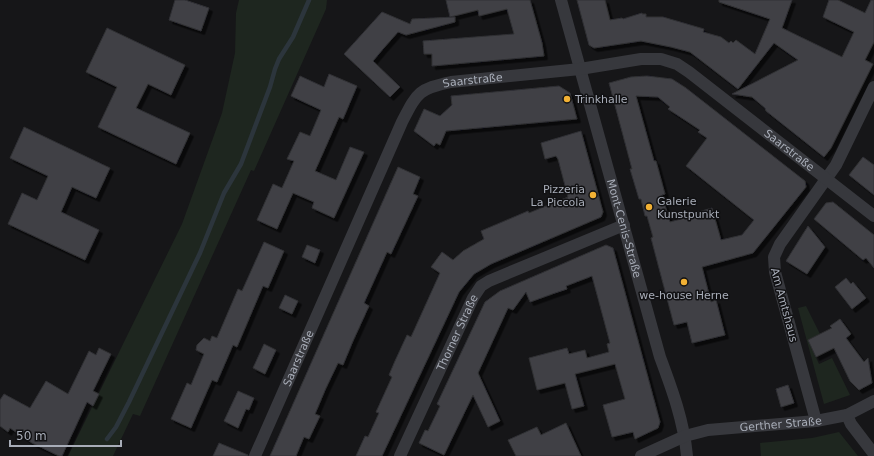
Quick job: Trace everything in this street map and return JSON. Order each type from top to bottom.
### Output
[{"type":"street","name":"Mont-Cenis-Straße","points":[[561,0],[660,357],[673,392],[685,436],[687,456]]},
{"type":"street","name":"Saarstraße","points":[[255,456],[398,129],[416,96],[435,85],[451,82],[580,70],[641,59],[661,59],[677,64],[827,178],[874,216]]},
{"type":"street","name":"Am Amtshaus","points":[[816,422],[773,263],[776,251],[780,244],[836,165],[874,87]]},
{"type":"street","name":"Thorner Straße","points":[[400,456],[462,321],[473,298],[481,286],[489,281],[624,225]]},
{"type":"street","name":"Gerther Straße","points":[[641,456],[685,436],[708,430],[816,422],[847,415],[874,401]]},
{"type":"street","points":[[847,415],[851,424],[874,454]]},
{"type":"shaded area","points":[[239,0],[327,0],[326,9],[254,171],[251,170],[140,416],[133,414],[113,456],[68,456],[182,224],[222,113],[235,53],[236,13]]},
{"type":"shaded area","points":[[806,306],[820,334],[808,340],[819,364],[832,358],[850,395],[824,404],[798,308]]},
{"type":"shaded area","points":[[839,432],[858,456],[761,456],[760,443],[812,438]]},
{"type":"building","points":[[175,0],[185,0],[209,8],[201,31],[169,20]]},
{"type":"building","points":[[446,0],[530,0],[542,43],[544,56],[432,66],[432,54],[424,54],[423,41],[514,34],[507,9],[479,16],[478,10],[450,17]]},
{"type":"building","points":[[577,0],[605,0],[610,20],[623,19],[642,13],[646,14],[646,17],[663,17],[704,29],[703,32],[721,37],[729,43],[731,41],[733,43],[736,40],[755,54],[770,19],[719,2],[719,0],[792,0],[782,28],[842,57],[854,32],[823,17],[829,0],[838,0],[865,13],[871,0],[874,0],[874,42],[865,60],[873,64],[831,148],[824,157],[766,111],[765,108],[752,97],[732,94],[798,60],[774,43],[738,89],[690,52],[641,41],[594,48],[589,45]]},
{"type":"building","points":[[382,12],[410,24],[412,19],[455,17],[455,22],[406,35],[398,32],[373,61],[400,87],[390,97],[344,54]]},
{"type":"building","points":[[107,28],[185,65],[171,95],[148,84],[136,108],[190,133],[176,164],[98,127],[117,87],[86,72]]},
{"type":"building","points":[[329,74],[357,86],[343,119],[339,117],[315,171],[336,180],[350,147],[364,152],[334,218],[312,208],[314,202],[293,193],[277,229],[257,220],[273,184],[282,188],[294,161],[287,159],[300,132],[310,136],[321,110],[291,96],[300,76],[324,87]]},
{"type":"building","points":[[647,76],[672,79],[686,88],[805,181],[806,187],[753,253],[702,267],[711,302],[716,300],[725,335],[692,343],[687,322],[674,325],[651,238],[653,237],[630,169],[632,169],[609,83],[631,77]],"holes":[[[636,96],[658,97],[670,107],[668,109],[700,130],[698,132],[707,138],[686,166],[754,220],[742,235],[721,240],[712,208],[695,213],[696,215],[670,222],[662,195],[665,194]]]},
{"type":"building","points":[[559,86],[570,93],[577,119],[446,131],[440,145],[436,143],[434,146],[414,131],[424,109],[440,116],[452,105],[451,96]]},
{"type":"building","points":[[24,127],[110,168],[96,198],[72,187],[61,212],[99,230],[85,260],[8,224],[22,193],[37,200],[48,176],[10,158]]},
{"type":"building","points":[[581,131],[603,212],[601,217],[491,264],[474,274],[459,292],[382,456],[356,456],[365,436],[368,437],[379,413],[376,412],[392,377],[389,375],[395,361],[407,335],[411,337],[440,273],[431,267],[442,252],[453,260],[463,251],[484,239],[481,231],[528,211],[529,213],[568,197],[558,159],[556,156],[545,159],[541,143]]},
{"type":"building","points":[[863,157],[874,165],[874,195],[849,175]]},
{"type":"building","points":[[398,167],[420,177],[413,194],[418,196],[391,254],[387,252],[364,303],[369,306],[343,365],[338,363],[326,388],[315,414],[320,416],[309,439],[304,437],[296,456],[270,456]]},
{"type":"building","points":[[833,202],[874,235],[874,268],[866,258],[863,260],[814,219],[826,203]]},
{"type":"building","points":[[808,226],[825,247],[807,274],[786,261]]},
{"type":"building","points":[[264,242],[284,251],[268,288],[263,286],[237,347],[233,345],[217,382],[212,380],[191,428],[171,419],[187,383],[191,385],[204,354],[196,350],[197,345],[204,338],[210,341],[212,336],[217,338],[238,289],[242,291]]},
{"type":"building","points":[[307,245],[320,250],[315,263],[302,257]]},
{"type":"building","points":[[606,245],[613,248],[660,422],[658,428],[635,439],[633,432],[612,437],[603,405],[625,399],[615,364],[575,374],[584,406],[572,409],[565,383],[537,390],[529,358],[567,348],[569,354],[585,350],[587,358],[609,352],[607,344],[610,343],[592,276],[566,286],[567,289],[530,302],[526,292],[513,310],[508,308],[478,373],[500,421],[488,427],[473,395],[444,455],[419,443],[425,430],[428,431],[440,406],[437,404],[485,302],[500,291]]},
{"type":"building","points":[[846,278],[851,284],[853,282],[866,298],[852,309],[835,287]]},
{"type":"building","points":[[285,295],[298,301],[292,314],[279,308]]},
{"type":"building","points":[[840,319],[851,334],[846,338],[864,362],[868,358],[872,383],[859,390],[850,381],[834,348],[816,357],[808,340],[832,328],[830,326]]},
{"type":"building","points":[[264,344],[276,350],[265,374],[253,368]]},
{"type":"building","points":[[99,348],[111,354],[93,391],[99,394],[93,406],[87,402],[62,456],[32,443],[10,428],[8,432],[0,426],[0,400],[4,394],[30,408],[46,381],[68,394],[89,351],[96,355]]},
{"type":"building","points":[[788,385],[794,403],[781,407],[776,389]]},
{"type":"building","points":[[238,391],[254,398],[249,410],[246,409],[238,428],[224,421]]},
{"type":"building","points":[[566,423],[581,456],[516,456],[508,440],[537,427],[541,435]]},
{"type":"building","points":[[219,443],[248,455],[248,456],[213,456]]},
{"type":"waterway","points":[[107,439],[116,427],[129,402],[200,253],[224,193],[241,164],[279,59],[293,37],[309,0]]},
{"type":"place","name":"Trinkhalle","points":[[567,99]]},
{"type":"place","name":"Pizzeria La Piccola","points":[[593,195]]},
{"type":"place","name":"Galerie Kunstpunkt","points":[[649,207]]},
{"type":"place","name":"we-house Herne","points":[[684,282]]}]
